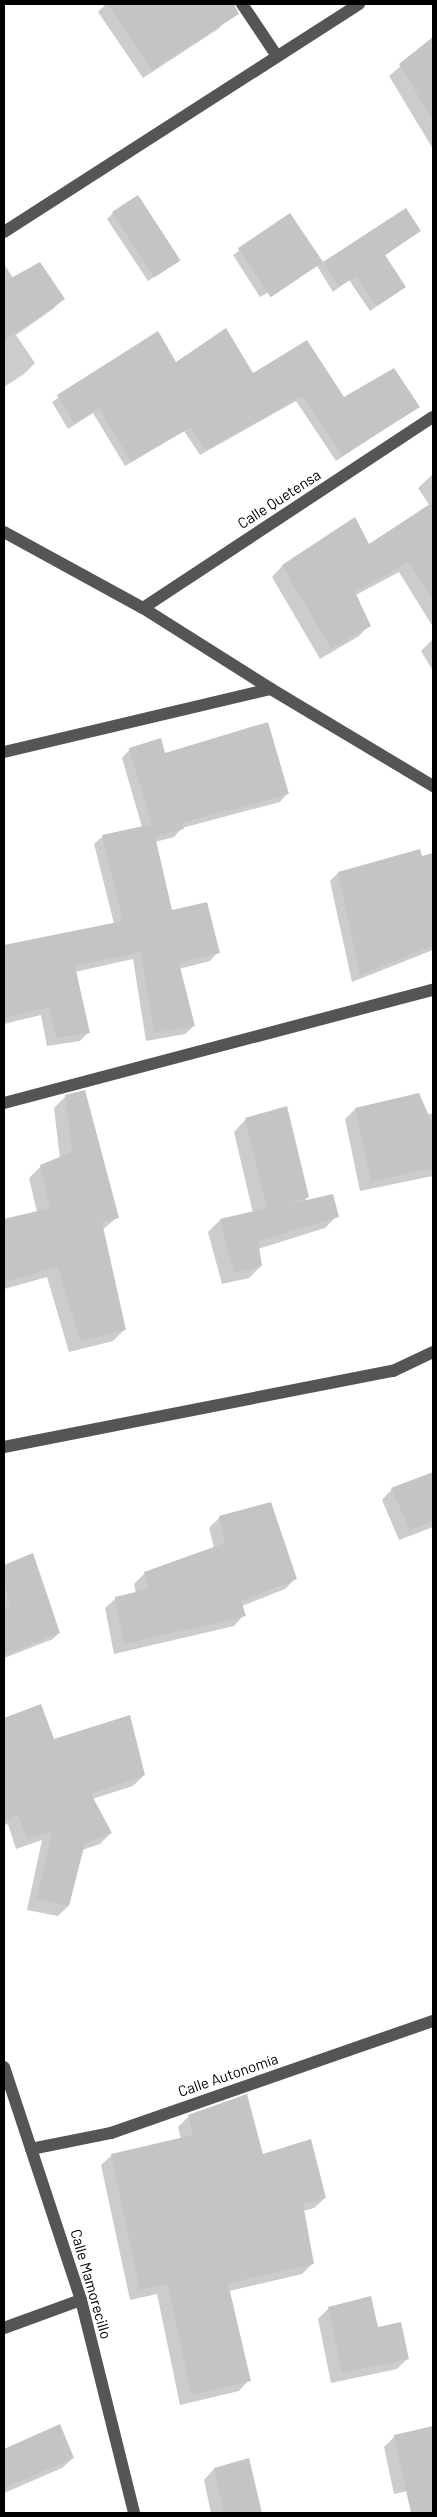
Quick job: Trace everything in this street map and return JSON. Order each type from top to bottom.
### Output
[{"type":"street","points":[[242,4],[277,56]]},
{"type":"street","points":[[4,232],[359,4]]},
{"type":"street","name":"Calle Quetensa","points":[[144,608],[433,417]]},
{"type":"street","points":[[4,532],[144,608],[271,690],[433,786]]},
{"type":"street","points":[[4,752],[271,690]]},
{"type":"street","points":[[4,1103],[433,990]]},
{"type":"street","points":[[4,1447],[393,1371],[433,1352]]},
{"type":"street","name":"Calle Autonomía","points":[[31,2149],[111,2132],[433,2021]]},
{"type":"street","name":"Calle Mamorecillo","points":[[4,2067],[81,2300],[134,2513]]},
{"type":"street","points":[[4,2328],[81,2300]]},
{"type":"building","points":[[107,4],[234,4],[239,14],[152,70]]},
{"type":"building","points":[[433,37],[433,120],[399,64]]},
{"type":"building","points":[[138,195],[180,260],[154,277],[112,212]]},
{"type":"building","points":[[406,208],[421,231],[385,255],[406,287],[377,306],[356,276],[339,287],[323,262]]},
{"type":"building","points":[[290,213],[323,262],[271,297],[238,248]]},
{"type":"building","points":[[40,262],[65,299],[4,341],[4,282]]},
{"type":"building","points":[[226,328],[253,373],[307,340],[344,397],[394,368],[420,407],[342,456],[302,396],[206,450],[191,427],[131,462],[99,408],[74,424],[57,395],[158,331],[176,362]]},
{"type":"building","points":[[433,502],[433,600],[409,562],[355,592],[371,626],[331,649],[282,565],[355,517],[369,544]]},
{"type":"building","points":[[268,722],[289,794],[182,823],[184,829],[155,836],[172,910],[207,902],[220,953],[179,963],[195,1026],[154,1033],[141,952],[75,966],[90,1033],[56,1038],[49,1007],[4,1018],[4,945],[123,921],[102,835],[152,824],[129,748],[161,738],[165,753]]},
{"type":"building","points":[[420,849],[422,856],[433,853],[433,946],[360,975],[338,872]]},
{"type":"building","points":[[85,1090],[119,1218],[102,1222],[126,1330],[80,1341],[58,1267],[4,1282],[4,1219],[50,1208],[40,1165],[72,1152],[65,1095]]},
{"type":"building","points":[[419,1093],[433,1125],[433,1168],[371,1181],[355,1108]]},
{"type":"building","points":[[287,1106],[309,1197],[280,1206],[333,1194],[339,1217],[258,1241],[262,1266],[234,1273],[220,1219],[267,1208],[245,1118]]},
{"type":"building","points":[[433,1472],[433,1521],[410,1530],[391,1488]]},
{"type":"building","points":[[271,1502],[297,1579],[241,1601],[246,1616],[124,1644],[115,1597],[148,1589],[144,1572],[225,1543],[219,1516]]},
{"type":"building","points":[[33,1553],[60,1633],[4,1655],[4,1609],[10,1606],[4,1579],[4,1565]]},
{"type":"building","points":[[41,1704],[54,1739],[130,1715],[145,1775],[91,1794],[112,1833],[85,1843],[69,1906],[37,1899],[52,1831],[27,1839],[18,1814],[4,1820],[4,1718]]},
{"type":"building","points":[[247,2094],[263,2154],[311,2139],[326,2198],[303,2204],[314,2264],[228,2283],[251,2381],[191,2395],[168,2284],[140,2290],[111,2154],[193,2135],[188,2115]]},
{"type":"building","points":[[371,2296],[378,2327],[401,2322],[409,2359],[342,2373],[328,2307]]},
{"type":"building","points":[[60,2424],[74,2458],[4,2488],[4,2449]]},
{"type":"building","points":[[433,2426],[433,2513],[411,2513],[394,2435]]},
{"type":"building","points":[[249,2458],[262,2513],[224,2513],[214,2468]]}]
